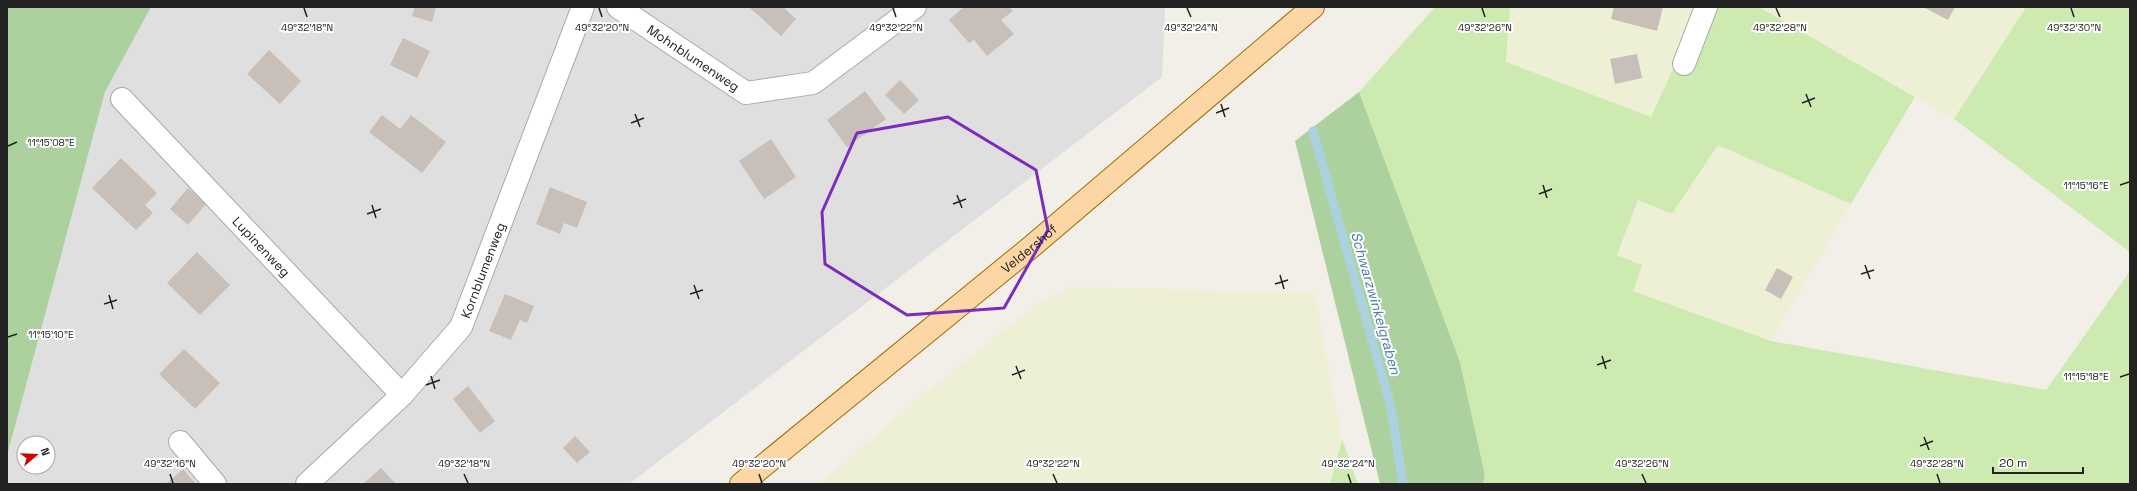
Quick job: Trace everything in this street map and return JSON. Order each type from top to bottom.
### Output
[{"type":"main road","name":"Veldershof","points":[[741,484],[1025,252],[1313,7]]},
{"type":"street","name":"Kornblumenweg","points":[[307,484],[402,395],[461,327],[583,7]]},
{"type":"street","name":"Mohnblumenweg","points":[[618,7],[746,93],[813,83],[915,7]]},
{"type":"street","points":[[1684,64],[1706,7]]},
{"type":"street","name":"Lupinenweg","points":[[122,99],[402,395]]},
{"type":"street","points":[[180,442],[215,484]]},
{"type":"highlighted area","points":[[948,117],[1036,170],[1048,230],[1004,308],[907,315],[825,264],[822,212],[857,133]]},
{"type":"shaded area","points":[[151,7],[1165,7],[1162,77],[629,484],[7,484],[7,456],[105,92]]},
{"type":"green space","points":[[7,7],[151,7],[105,92],[7,456]]},
{"type":"green space","points":[[1435,7],[1510,7],[1506,62],[1651,117],[1701,7],[1759,7],[1915,97],[1851,204],[1718,145],[1672,214],[1638,200],[1617,255],[1642,265],[1633,291],[1771,341],[2046,390],[2130,271],[2130,484],[1483,484],[1485,475],[1460,362],[1359,92]]},
{"type":"green space","points":[[1510,7],[1701,7],[1651,117],[1506,62]]},
{"type":"green space","points":[[1759,7],[2026,7],[1954,119]]},
{"type":"green space","points":[[2026,7],[2130,7],[2130,252],[1954,119]]},
{"type":"green space","points":[[1359,92],[1460,362],[1485,475],[1483,484],[1380,484],[1295,141]]},
{"type":"green space","points":[[1718,145],[1851,204],[1771,341],[1633,291],[1617,255],[1638,200],[1672,214]]},
{"type":"green space","points":[[1073,287],[1315,293],[1341,437],[1329,484],[819,484],[926,392],[1037,304]]},
{"type":"green space","points":[[1342,439],[1358,484],[1330,484]]},
{"type":"building","points":[[415,7],[436,7],[432,22],[412,16]]},
{"type":"building","points":[[749,7],[783,7],[796,19],[781,36]]},
{"type":"building","points":[[964,7],[1009,7],[1013,11],[1001,20],[1014,34],[987,56],[974,40],[969,43],[949,20]]},
{"type":"building","points":[[1614,7],[1663,7],[1657,31],[1611,19]]},
{"type":"building","points":[[1923,7],[1955,7],[1948,20]]},
{"type":"building","points":[[403,38],[430,51],[417,78],[390,65]]},
{"type":"building","points":[[269,50],[301,81],[280,104],[247,74]]},
{"type":"building","points":[[1637,54],[1642,78],[1615,84],[1610,59]]},
{"type":"building","points":[[900,80],[919,100],[904,114],[885,95]]},
{"type":"building","points":[[865,91],[886,119],[847,147],[827,120]]},
{"type":"building","points":[[382,115],[400,129],[411,115],[446,142],[422,173],[369,132]]},
{"type":"building","points":[[771,139],[796,177],[764,199],[739,161]]},
{"type":"building","points":[[121,158],[157,193],[145,205],[153,213],[136,230],[92,188]]},
{"type":"building","points":[[550,187],[587,202],[577,228],[564,223],[560,234],[536,224]]},
{"type":"building","points":[[188,188],[206,204],[188,225],[170,209]]},
{"type":"building","points":[[197,252],[230,285],[200,315],[167,283]]},
{"type":"building","points":[[1777,268],[1793,277],[1781,299],[1765,290]]},
{"type":"building","points":[[505,294],[534,306],[527,323],[520,320],[511,340],[489,331]]},
{"type":"building","points":[[184,349],[220,383],[195,409],[159,374]]},
{"type":"building","points":[[468,386],[495,421],[480,433],[453,399]]},
{"type":"building","points":[[575,436],[590,452],[577,463],[563,448]]},
{"type":"building","points":[[381,468],[396,484],[363,484]]},
{"type":"building","points":[[183,469],[196,484],[166,484]]},
{"type":"waterway","name":"Schwarzwinkelgraben","points":[[1313,131],[1391,407],[1403,484]]}]
